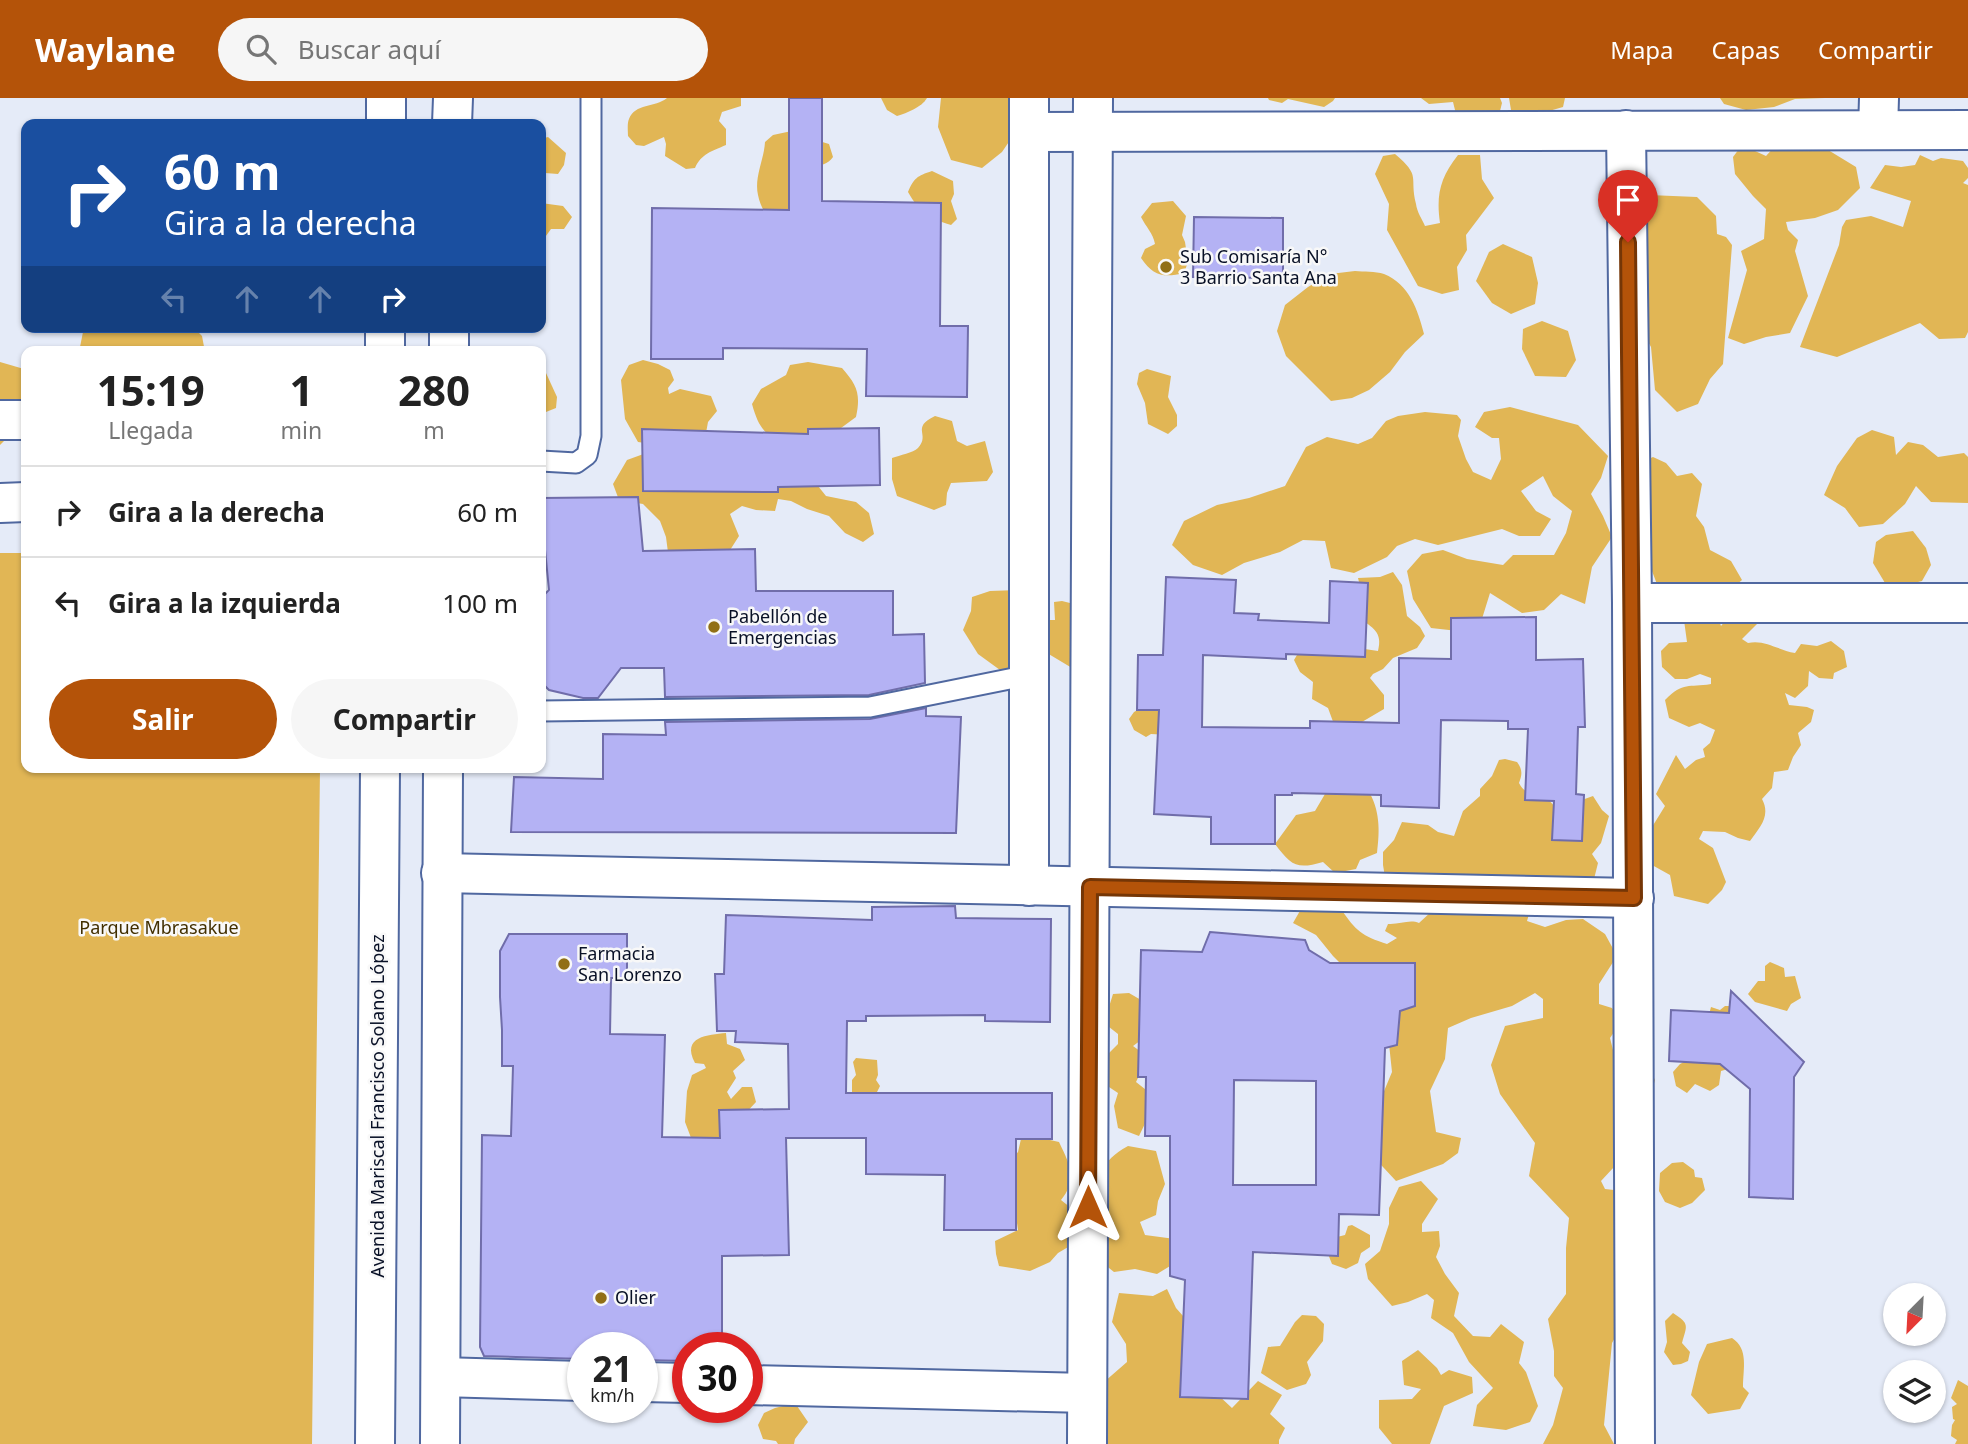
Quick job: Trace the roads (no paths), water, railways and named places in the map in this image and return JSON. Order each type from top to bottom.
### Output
[{"type":"street","points":[[386,98],[386,119]]},
{"type":"street","points":[[452,119],[453,98]]},
{"type":"street","points":[[1029,886],[1029,115],[1626,130],[1879,114],[1968,130]]},
{"type":"street","points":[[1087,1444],[1093,115]]},
{"type":"street","points":[[1626,130],[1632,603],[1635,1444]]},
{"type":"street","points":[[0,420],[21,420]]},
{"type":"street","points":[[0,503],[21,502]]},
{"type":"street","points":[[1632,603],[1968,603]]},
{"type":"street","name":"Avenida Mariscal Francisco Solano López","points":[[375,1444],[380,773]]},
{"type":"street","points":[[440,1444],[443,773]]},
{"type":"street","points":[[441,873],[1634,898]]},
{"type":"street","points":[[441,1377],[567,1381]]},
{"type":"street","points":[[763,1385],[1087,1394]]},
{"type":"lane","points":[[546,461],[576,463],[587,455],[591,436],[590,98]]},
{"type":"lane","points":[[546,710],[870,707],[1029,675]]},
{"type":"place","name":"Sub Comisaría N° 3 Barrio Santa Ana","points":[[1166,267]]},
{"type":"place","name":"Pabellón de Emergencias","points":[[714,627]]},
{"type":"place","name":"Farmacia San Lorenzo","points":[[564,964]]},
{"type":"place","name":"Olier","points":[[601,1298]]},
{"type":"park label","name":"Parque Mbrasakue","points":[[159,928]]}]
